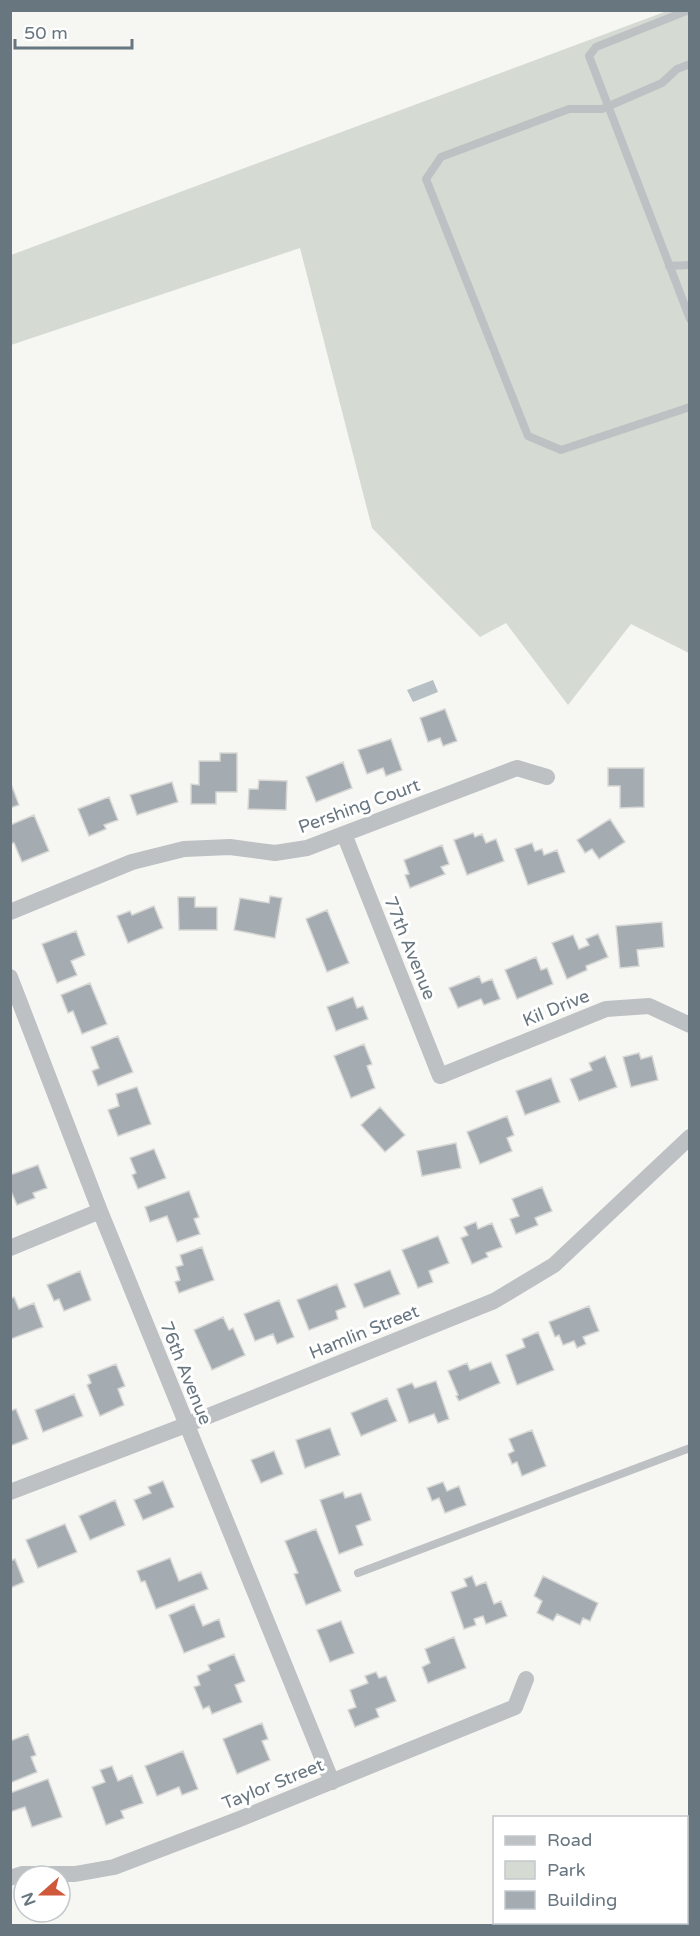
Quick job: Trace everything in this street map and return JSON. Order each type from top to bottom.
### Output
[{"type":"street","name":"Pershing Court","points":[[10,912],[143,859],[184,849],[230,847],[275,854],[307,848],[517,768],[547,777]]},
{"type":"street","name":"77th Avenue","points":[[344,834],[440,1076]]},
{"type":"street","name":"76th Avenue","points":[[10,977],[15,1005],[332,1782]]},
{"type":"street","name":"Kil Drive","points":[[440,1076],[606,1009],[649,1006],[690,1025]]},
{"type":"street","name":"Hamlin Street","points":[[10,1492],[186,1425],[494,1301],[554,1264],[690,1137]]},
{"type":"street","points":[[10,1248],[100,1211]]},
{"type":"street","name":"Taylor Street","points":[[10,1878],[22,1874],[75,1874],[114,1867],[332,1782],[515,1707],[526,1679]]},
{"type":"lane","points":[[689,10],[596,47],[589,56],[690,319]]},
{"type":"lane","points":[[690,64],[677,69],[662,83],[602,109],[569,110],[441,157],[426,179],[528,436],[561,450],[690,407]]},
{"type":"lane","points":[[669,266],[690,265]]},
{"type":"lane","points":[[358,1573],[690,1448]]},
{"type":"green space","points":[[667,11],[689,11],[689,653],[631,624],[568,705],[506,623],[480,637],[372,528],[300,248],[11,345],[11,255]]},
{"type":"shaded area","points":[[433,680],[438,692],[413,702],[407,690]]},
{"type":"building","points":[[445,709],[457,741],[443,746],[440,738],[428,742],[420,718]]},
{"type":"building","points":[[391,739],[402,770],[386,776],[383,768],[367,774],[358,750]]},
{"type":"building","points":[[220,753],[237,753],[237,792],[216,792],[216,804],[191,804],[191,784],[199,785],[199,761],[220,761]]},
{"type":"building","points":[[343,762],[352,788],[316,802],[306,777]]},
{"type":"building","points":[[608,768],[644,768],[644,807],[620,808],[620,786],[608,786]]},
{"type":"building","points":[[259,780],[287,781],[286,810],[248,809],[249,789],[258,789]]},
{"type":"building","points":[[10,781],[19,805],[10,808]]},
{"type":"building","points":[[172,782],[178,802],[137,815],[130,795]]},
{"type":"building","points":[[109,797],[118,820],[104,825],[106,829],[89,836],[78,809]]},
{"type":"building","points":[[34,815],[49,851],[22,862],[14,843],[10,844],[10,825]]},
{"type":"building","points":[[610,819],[625,842],[599,859],[592,849],[585,853],[577,840]]},
{"type":"building","points":[[473,833],[475,837],[482,834],[486,843],[496,839],[504,861],[467,875],[454,840]]},
{"type":"building","points":[[532,843],[535,851],[542,849],[544,855],[557,850],[565,872],[528,885],[515,849]]},
{"type":"building","points":[[442,845],[449,864],[441,867],[445,874],[410,888],[405,875],[409,874],[404,860]]},
{"type":"building","points":[[270,896],[282,898],[275,938],[234,930],[240,898],[269,903]]},
{"type":"building","points":[[178,897],[195,897],[195,907],[217,907],[217,930],[179,930]]},
{"type":"building","points":[[154,906],[163,928],[128,943],[117,916],[130,911],[132,915]]},
{"type":"building","points":[[327,910],[349,963],[327,972],[306,919]]},
{"type":"building","points":[[662,922],[664,947],[637,950],[639,966],[620,968],[616,926]]},
{"type":"building","points":[[76,931],[85,955],[71,961],[77,975],[57,983],[42,944]]},
{"type":"building","points":[[598,934],[608,957],[586,966],[587,970],[567,979],[552,943],[573,935],[579,949],[589,945],[586,939]]},
{"type":"building","points":[[536,957],[541,970],[547,968],[553,984],[517,999],[505,970]]},
{"type":"building","points":[[479,976],[482,983],[492,979],[500,999],[484,1005],[481,999],[458,1008],[449,988]]},
{"type":"building","points":[[90,983],[107,1024],[82,1034],[73,1011],[68,1013],[61,995]]},
{"type":"building","points":[[353,997],[357,1008],[363,1006],[368,1019],[336,1031],[327,1007]]},
{"type":"building","points":[[118,1036],[133,1072],[98,1086],[92,1071],[99,1068],[91,1047]]},
{"type":"building","points":[[364,1044],[372,1064],[367,1066],[375,1088],[351,1098],[334,1056]]},
{"type":"building","points":[[639,1053],[641,1059],[652,1056],[658,1080],[631,1087],[623,1057]]},
{"type":"building","points":[[605,1056],[617,1087],[579,1101],[570,1079],[592,1070],[589,1063]]},
{"type":"building","points":[[551,1078],[560,1102],[525,1115],[516,1091]]},
{"type":"building","points":[[137,1087],[151,1124],[118,1136],[108,1110],[119,1106],[116,1094]]},
{"type":"building","points":[[380,1107],[405,1135],[385,1152],[361,1125]]},
{"type":"building","points":[[507,1116],[514,1135],[507,1138],[512,1151],[480,1164],[467,1132]]},
{"type":"building","points":[[456,1143],[461,1168],[422,1176],[417,1151]]},
{"type":"building","points":[[154,1149],[166,1178],[138,1189],[132,1175],[136,1173],[130,1158]]},
{"type":"building","points":[[38,1165],[47,1188],[33,1193],[35,1198],[17,1205],[10,1189],[10,1175]]},
{"type":"building","points":[[542,1187],[552,1211],[535,1218],[538,1225],[516,1234],[510,1219],[519,1216],[512,1199]]},
{"type":"building","points":[[189,1191],[199,1217],[194,1219],[200,1234],[177,1242],[167,1216],[150,1222],[145,1207]]},
{"type":"building","points":[[476,1222],[478,1229],[492,1223],[502,1247],[486,1253],[488,1257],[472,1264],[461,1238],[468,1235],[464,1227]]},
{"type":"building","points":[[438,1236],[449,1263],[429,1271],[433,1282],[418,1288],[402,1250]]},
{"type":"building","points":[[202,1247],[214,1280],[179,1293],[175,1282],[180,1280],[176,1267],[183,1265],[180,1255]]},
{"type":"building","points":[[390,1270],[400,1294],[364,1308],[354,1284]]},
{"type":"building","points":[[80,1271],[91,1300],[64,1311],[59,1299],[54,1301],[47,1285]]},
{"type":"building","points":[[337,1284],[346,1307],[336,1311],[338,1319],[309,1330],[297,1300]]},
{"type":"building","points":[[14,1297],[19,1309],[34,1303],[43,1327],[11,1339],[10,1299]]},
{"type":"building","points":[[279,1300],[294,1337],[277,1344],[273,1334],[255,1341],[244,1314]]},
{"type":"building","points":[[589,1306],[599,1331],[583,1337],[586,1344],[577,1348],[574,1341],[563,1345],[559,1335],[555,1337],[549,1322]]},
{"type":"building","points":[[223,1317],[229,1330],[233,1328],[245,1355],[212,1370],[194,1330]]},
{"type":"building","points":[[538,1332],[554,1370],[517,1385],[506,1355],[525,1347],[522,1339]]},
{"type":"building","points":[[491,1362],[500,1383],[459,1401],[448,1371],[467,1363],[470,1370]]},
{"type":"building","points":[[116,1364],[125,1386],[118,1389],[124,1405],[100,1416],[87,1385],[91,1383],[88,1375]]},
{"type":"building","points":[[436,1381],[449,1419],[438,1423],[434,1414],[409,1423],[397,1389],[412,1383],[415,1388]]},
{"type":"building","points":[[74,1394],[83,1416],[43,1432],[35,1410]]},
{"type":"building","points":[[387,1398],[397,1421],[361,1436],[351,1413]]},
{"type":"building","points":[[16,1409],[28,1439],[10,1446],[10,1411]]},
{"type":"building","points":[[330,1428],[340,1455],[305,1468],[296,1440]]},
{"type":"building","points":[[532,1430],[546,1466],[522,1476],[517,1462],[512,1464],[508,1454],[514,1451],[509,1439]]},
{"type":"building","points":[[274,1451],[283,1474],[261,1483],[251,1460]]},
{"type":"building","points":[[163,1481],[174,1507],[143,1520],[134,1500],[151,1493],[148,1487]]},
{"type":"building","points":[[443,1482],[447,1491],[459,1486],[466,1505],[445,1513],[439,1498],[432,1501],[427,1488]]},
{"type":"building","points":[[343,1492],[345,1498],[361,1493],[371,1520],[356,1526],[363,1545],[339,1554],[320,1500]]},
{"type":"building","points":[[115,1500],[125,1525],[90,1540],[79,1516]]},
{"type":"building","points":[[65,1524],[77,1552],[38,1568],[26,1540]]},
{"type":"building","points":[[316,1529],[341,1591],[306,1605],[294,1574],[298,1573],[285,1541]]},
{"type":"building","points":[[170,1558],[179,1581],[201,1572],[208,1589],[156,1609],[145,1581],[141,1582],[137,1571]]},
{"type":"building","points":[[15,1559],[24,1582],[10,1588],[10,1561]]},
{"type":"building","points":[[472,1576],[476,1586],[486,1582],[494,1604],[501,1601],[507,1616],[486,1624],[483,1616],[474,1619],[476,1625],[464,1629],[451,1592],[467,1586],[464,1579]]},
{"type":"building","points":[[543,1576],[598,1603],[590,1621],[583,1618],[580,1625],[557,1614],[553,1621],[537,1613],[542,1601],[534,1596]]},
{"type":"building","points":[[194,1604],[203,1626],[219,1619],[225,1637],[184,1653],[169,1615]]},
{"type":"building","points":[[341,1621],[354,1653],[330,1662],[317,1630]]},
{"type":"building","points":[[454,1637],[466,1668],[428,1683],[422,1667],[430,1663],[425,1649]]},
{"type":"building","points":[[234,1654],[245,1681],[235,1685],[242,1702],[212,1714],[209,1706],[203,1709],[194,1687],[200,1685],[197,1676],[210,1670],[208,1665]]},
{"type":"building","points":[[376,1672],[379,1678],[386,1676],[396,1701],[376,1709],[379,1717],[355,1727],[348,1710],[356,1707],[350,1690],[368,1683],[365,1676]]},
{"type":"building","points":[[262,1723],[268,1739],[262,1741],[270,1760],[237,1774],[223,1739]]},
{"type":"building","points":[[28,1734],[36,1755],[31,1757],[37,1772],[10,1783],[10,1741]]},
{"type":"building","points":[[183,1751],[198,1789],[182,1795],[179,1787],[157,1796],[145,1766]]},
{"type":"building","points":[[112,1766],[118,1781],[132,1775],[143,1803],[121,1811],[124,1818],[106,1825],[92,1787],[105,1782],[100,1770]]},
{"type":"building","points":[[48,1779],[62,1817],[32,1827],[25,1807],[10,1812],[10,1793]]}]
